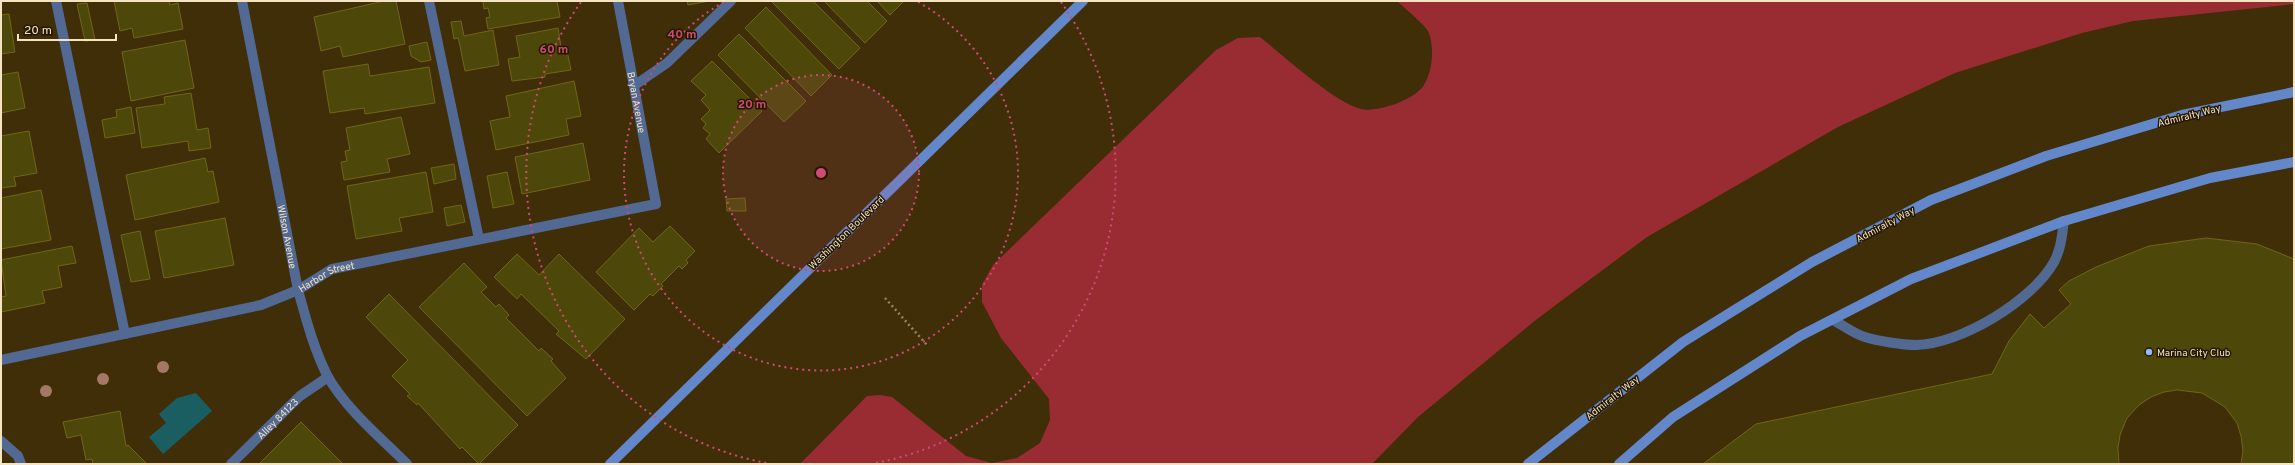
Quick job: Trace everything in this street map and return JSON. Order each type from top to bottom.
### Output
[{"type":"street","points":[[56,1],[125,334]]},
{"type":"street","name":"Wilson Avenue","points":[[242,1],[298,290],[310,333],[328,377],[344,400],[407,464]]},
{"type":"street","points":[[430,1],[479,239]]},
{"type":"street","name":"Bryan Avenue","points":[[618,1],[635,85],[656,204]]},
{"type":"street","points":[[635,85],[667,63],[731,1]]},
{"type":"street","name":"Washington Boulevard","points":[[610,464],[1083,1]]},
{"type":"street","name":"Admiralty Way","points":[[1528,464],[1682,342],[1812,262],[1931,200],[2046,156],[2182,115],[2294,92]]},
{"type":"street","points":[[1619,464],[1673,417],[1800,336],[1911,279],[2064,221],[2210,178],[2294,162]]},
{"type":"street","name":"Harbor Street","points":[[1,360],[261,306],[298,290],[332,269],[656,204]]},
{"type":"street","points":[[1833,320],[1865,337],[1916,345],[1945,340],[1977,326],[2013,307],[2053,263],[2060,247],[2064,221]]},
{"type":"street","name":"Alley 84123","points":[[231,464],[300,396],[328,377]]},
{"type":"street","points":[[1,441],[18,456],[21,464]]},
{"type":"path","points":[[885,298],[927,345]]},
{"type":"shaded area","points":[[1397,1],[2294,1],[2294,4],[2133,21],[2082,33],[1955,73],[1838,127],[1647,237],[1537,319],[1418,417],[1372,464],[800,464],[867,396],[880,395],[892,397],[966,456],[992,463],[1017,458],[1040,443],[1050,420],[1049,399],[1001,338],[982,302],[982,285],[993,265],[1216,50],[1238,38],[1260,37],[1324,88],[1350,105],[1361,109],[1368,110],[1386,107],[1396,104],[1414,94],[1421,89],[1430,71],[1432,58],[1431,39],[1424,26]]},
{"type":"water","points":[[196,393],[212,411],[163,454],[149,437],[166,423],[159,414],[177,398]]},
{"type":"building","points":[[114,1],[169,1],[170,5],[178,3],[183,29],[134,38],[132,28],[120,31]]},
{"type":"building","points":[[384,1],[396,1],[405,44],[343,57],[340,46],[321,51],[314,17]]},
{"type":"building","points":[[483,1],[557,1],[560,17],[488,29],[486,18],[490,17],[488,8],[484,9]]},
{"type":"building","points":[[687,1],[709,1],[688,5]]},
{"type":"building","points":[[813,1],[860,48],[839,69],[772,2]]},
{"type":"building","points":[[824,1],[867,1],[887,21],[865,43]]},
{"type":"building","points":[[877,1],[904,1],[890,15]]},
{"type":"building","points":[[87,3],[95,40],[85,41],[77,4]]},
{"type":"building","points":[[766,7],[832,75],[811,96],[745,28]]},
{"type":"building","points":[[9,14],[15,52],[1,54],[1,15]]},
{"type":"building","points":[[461,21],[464,36],[493,30],[499,65],[465,71],[459,41],[458,38],[454,39],[451,22]]},
{"type":"building","points":[[558,28],[561,47],[566,46],[571,70],[545,74],[545,77],[512,81],[508,59],[520,57],[516,36]]},
{"type":"building","points":[[739,34],[806,101],[784,122],[718,55]]},
{"type":"building","points":[[185,40],[194,88],[131,101],[122,52]]},
{"type":"building","points":[[427,42],[431,60],[421,62],[411,56],[409,46]]},
{"type":"building","points":[[712,61],[762,111],[719,153],[706,139],[710,134],[703,128],[706,124],[701,119],[710,110],[701,100],[706,95],[691,81]]},
{"type":"building","points":[[368,64],[370,76],[429,67],[435,103],[365,114],[364,108],[330,113],[323,71]]},
{"type":"building","points":[[18,72],[25,108],[1,113],[1,75]]},
{"type":"building","points":[[574,81],[581,116],[566,119],[569,135],[496,150],[490,121],[510,117],[506,96]]},
{"type":"building","points":[[191,93],[197,130],[208,128],[211,148],[189,151],[188,141],[142,148],[136,108],[165,104],[164,97]]},
{"type":"building","points":[[131,107],[135,133],[105,138],[102,120],[117,117],[116,110]]},
{"type":"building","points":[[401,117],[410,154],[387,159],[390,172],[344,180],[341,162],[347,161],[345,151],[350,150],[346,128]]},
{"type":"building","points":[[29,131],[37,173],[14,177],[16,186],[1,188],[1,136]]},
{"type":"building","points":[[583,143],[590,180],[522,194],[515,157]]},
{"type":"building","points":[[205,158],[208,172],[213,171],[219,202],[135,220],[126,175]]},
{"type":"building","points":[[454,164],[456,179],[434,184],[431,168]]},
{"type":"building","points":[[426,172],[433,212],[399,218],[402,231],[356,239],[347,186]]},
{"type":"building","points":[[507,172],[514,204],[493,208],[487,176]]},
{"type":"building","points":[[41,190],[51,240],[1,249],[1,198]]},
{"type":"building","points":[[745,198],[746,211],[727,211],[726,199]]},
{"type":"building","points":[[461,205],[465,222],[447,226],[444,208]]},
{"type":"building","points":[[225,218],[234,265],[164,278],[155,231]]},
{"type":"building","points":[[670,226],[695,251],[686,260],[688,263],[682,269],[679,266],[661,284],[663,286],[653,296],[650,294],[634,310],[596,272],[639,228],[653,242]]},
{"type":"building","points":[[140,231],[150,279],[131,282],[121,235]]},
{"type":"building","name":"Marina City Club","points":[[2206,238],[2257,244],[2294,259],[2294,464],[2241,464],[2243,451],[2241,436],[2237,423],[2225,407],[2202,393],[2177,390],[2164,392],[2151,397],[2139,405],[2127,418],[2120,435],[2118,448],[2119,464],[1703,464],[1756,424],[1992,374],[2009,341],[2030,314],[2044,328],[2071,304],[2059,290],[2069,281],[2096,267],[2149,246]]},
{"type":"building","points":[[72,246],[76,263],[58,266],[62,287],[42,291],[45,303],[1,312],[1,297],[6,296],[1,260]]},
{"type":"building","points":[[517,254],[539,275],[559,254],[625,319],[586,359],[556,334],[559,331],[521,294],[517,299],[494,277]]},
{"type":"building","points":[[464,263],[487,287],[481,292],[496,307],[499,304],[509,315],[506,318],[539,351],[541,348],[553,359],[551,361],[566,378],[527,416],[419,307]]},
{"type":"building","points":[[389,294],[518,425],[479,464],[462,447],[460,449],[418,403],[417,405],[407,396],[410,394],[392,376],[408,360],[366,317]]},
{"type":"building","points":[[120,411],[126,446],[128,445],[147,464],[93,464],[92,459],[86,460],[81,435],[67,438],[63,422]]},
{"type":"building","points":[[301,422],[343,464],[259,464]]},
{"type":"place","name":"Marina City Club","points":[[2149,352]]}]
